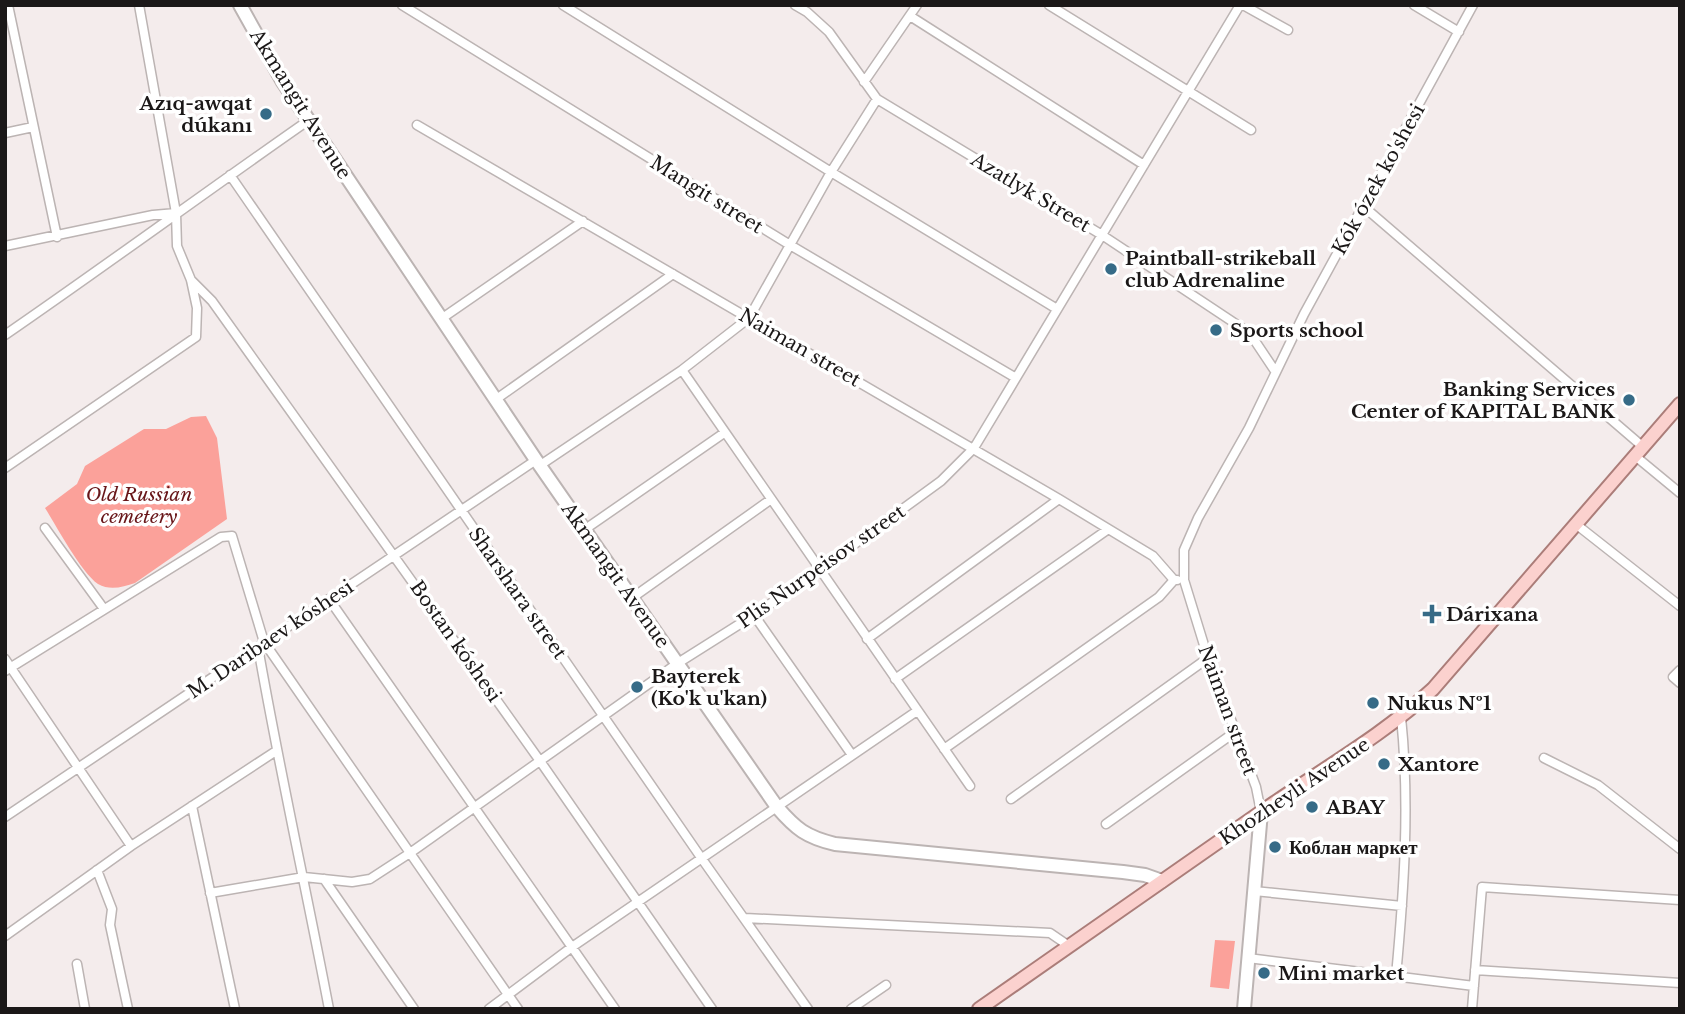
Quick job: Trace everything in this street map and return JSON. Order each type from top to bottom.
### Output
[{"type":"main road","name":"Khozheyli Avenue","points":[[979,1009],[1261,811],[1401,717],[1433,689],[1680,404]]},
{"type":"street","points":[[8,5],[8,20],[57,237]]},
{"type":"street","points":[[5,468],[196,337],[197,308],[191,280],[177,246],[176,213],[139,5]]},
{"type":"street","name":"Akmangit Avenue","points":[[240,5],[283,82],[537,463],[794,828],[815,839],[835,844],[1123,872],[1162,881]]},
{"type":"street","name":"Mangit street","points":[[401,5],[790,245],[1016,378]]},
{"type":"street","points":[[562,5],[1057,309]]},
{"type":"street","name":"Azatlyk Street","points":[[795,5],[829,32],[877,100],[1102,235],[1245,330],[1275,371]]},
{"type":"street","points":[[864,82],[917,5]]},
{"type":"street","points":[[1049,5],[1251,130]]},
{"type":"street","points":[[1241,5],[1288,30]]},
{"type":"street","name":"Plis Nurpeisov street","points":[[211,893],[304,877],[352,882],[370,879],[678,663],[819,570],[941,481],[974,448],[1186,92],[1241,5]]},
{"type":"street","points":[[1414,5],[1459,32]]},
{"type":"street","name":"Kók ózek ko'shesi","points":[[1179,580],[1184,550],[1191,533],[1249,428],[1275,371],[1363,206],[1473,5]]},
{"type":"street","points":[[910,16],[1144,165]]},
{"type":"street","name":"M. Daribaev kóshesi","points":[[5,817],[461,510],[682,370],[748,318],[831,172],[877,100]]},
{"type":"street","points":[[5,335],[309,120]]},
{"type":"street","name":"Naiman street","points":[[417,125],[974,448],[1153,556],[1179,580],[1255,785],[1261,811],[1244,1009]]},
{"type":"street","points":[[5,133],[33,127]]},
{"type":"street","name":"Sharshara street","points":[[230,175],[808,1009]]},
{"type":"street","points":[[1363,206],[1638,451],[1680,493]]},
{"type":"street","points":[[5,246],[153,215],[176,213]]},
{"type":"street","points":[[441,319],[583,221]]},
{"type":"street","points":[[495,400],[673,274]]},
{"type":"street","name":"Bostan kóshesi","points":[[191,280],[212,301],[394,555],[712,1009]]},
{"type":"street","points":[[682,370],[970,786]]},
{"type":"street","points":[[584,530],[724,433]]},
{"type":"street","points":[[867,639],[1059,499]]},
{"type":"street","points":[[632,598],[770,500]]},
{"type":"street","points":[[1577,525],[1680,606]]},
{"type":"street","points":[[45,528],[104,609]]},
{"type":"street","points":[[895,680],[1107,530]]},
{"type":"street","points":[[8,669],[221,537],[232,536],[261,645],[276,751],[329,1009]]},
{"type":"street","points":[[944,750],[1179,580]]},
{"type":"street","points":[[329,599],[615,1009]]},
{"type":"street","points":[[754,615],[852,755]]},
{"type":"street","points":[[261,645],[518,1009]]},
{"type":"street","points":[[5,659],[8,669],[131,846]]},
{"type":"street","points":[[1012,799],[1208,659]]},
{"type":"street","points":[[1676,680],[1680,670]]},
{"type":"street","points":[[489,1009],[572,947],[917,711]]},
{"type":"street","points":[[1395,976],[1402,906],[1406,784],[1401,717]]},
{"type":"street","points":[[1106,824],[1235,732]]},
{"type":"street","points":[[5,936],[131,846],[276,751]]},
{"type":"street","points":[[1544,758],[1598,785],[1680,849]]},
{"type":"street","points":[[192,806],[235,1009]]},
{"type":"street","points":[[97,870],[112,909],[110,925],[128,1009]]},
{"type":"street","points":[[324,879],[414,1009]]},
{"type":"street","points":[[1472,1009],[1482,887],[1680,900]]},
{"type":"street","points":[[1254,891],[1402,906]]},
{"type":"street","points":[[746,918],[1049,933],[1069,946]]},
{"type":"street","points":[[1248,958],[1474,986]]},
{"type":"street","points":[[77,964],[85,1009]]},
{"type":"street","points":[[1475,970],[1680,983]]},
{"type":"street","points":[[851,1009],[886,985]]},
{"type":"green space","name":"Old Russian cemetery","points":[[206,416],[217,438],[227,519],[135,583],[112,588],[98,584],[77,560],[45,508],[77,484],[85,466],[144,429],[166,429],[191,417]]},
{"type":"green space","points":[[1215,940],[1235,941],[1229,989],[1210,987]]},
{"type":"place","name":"Azıq-awqat dúkanı","points":[[266,114]]},
{"type":"place","name":"Paintball-strikeball club Adrenaline","points":[[1111,269]]},
{"type":"place","name":"Sports school","points":[[1216,330]]},
{"type":"place","name":"Banking Services Center of KAPITAL BANK","points":[[1629,400]]},
{"type":"place","name":"Dárixana","points":[[1432,614]]},
{"type":"place","name":"Bayterek (Ko'k u'kan)","points":[[637,687]]},
{"type":"place","name":"Nukus №1","points":[[1373,703]]},
{"type":"place","name":"Xantore","points":[[1384,764]]},
{"type":"place","name":"ABAY","points":[[1312,807]]},
{"type":"place","name":"Коблан маркет","points":[[1275,847]]},
{"type":"place","name":"Mini market","points":[[1264,973]]}]
